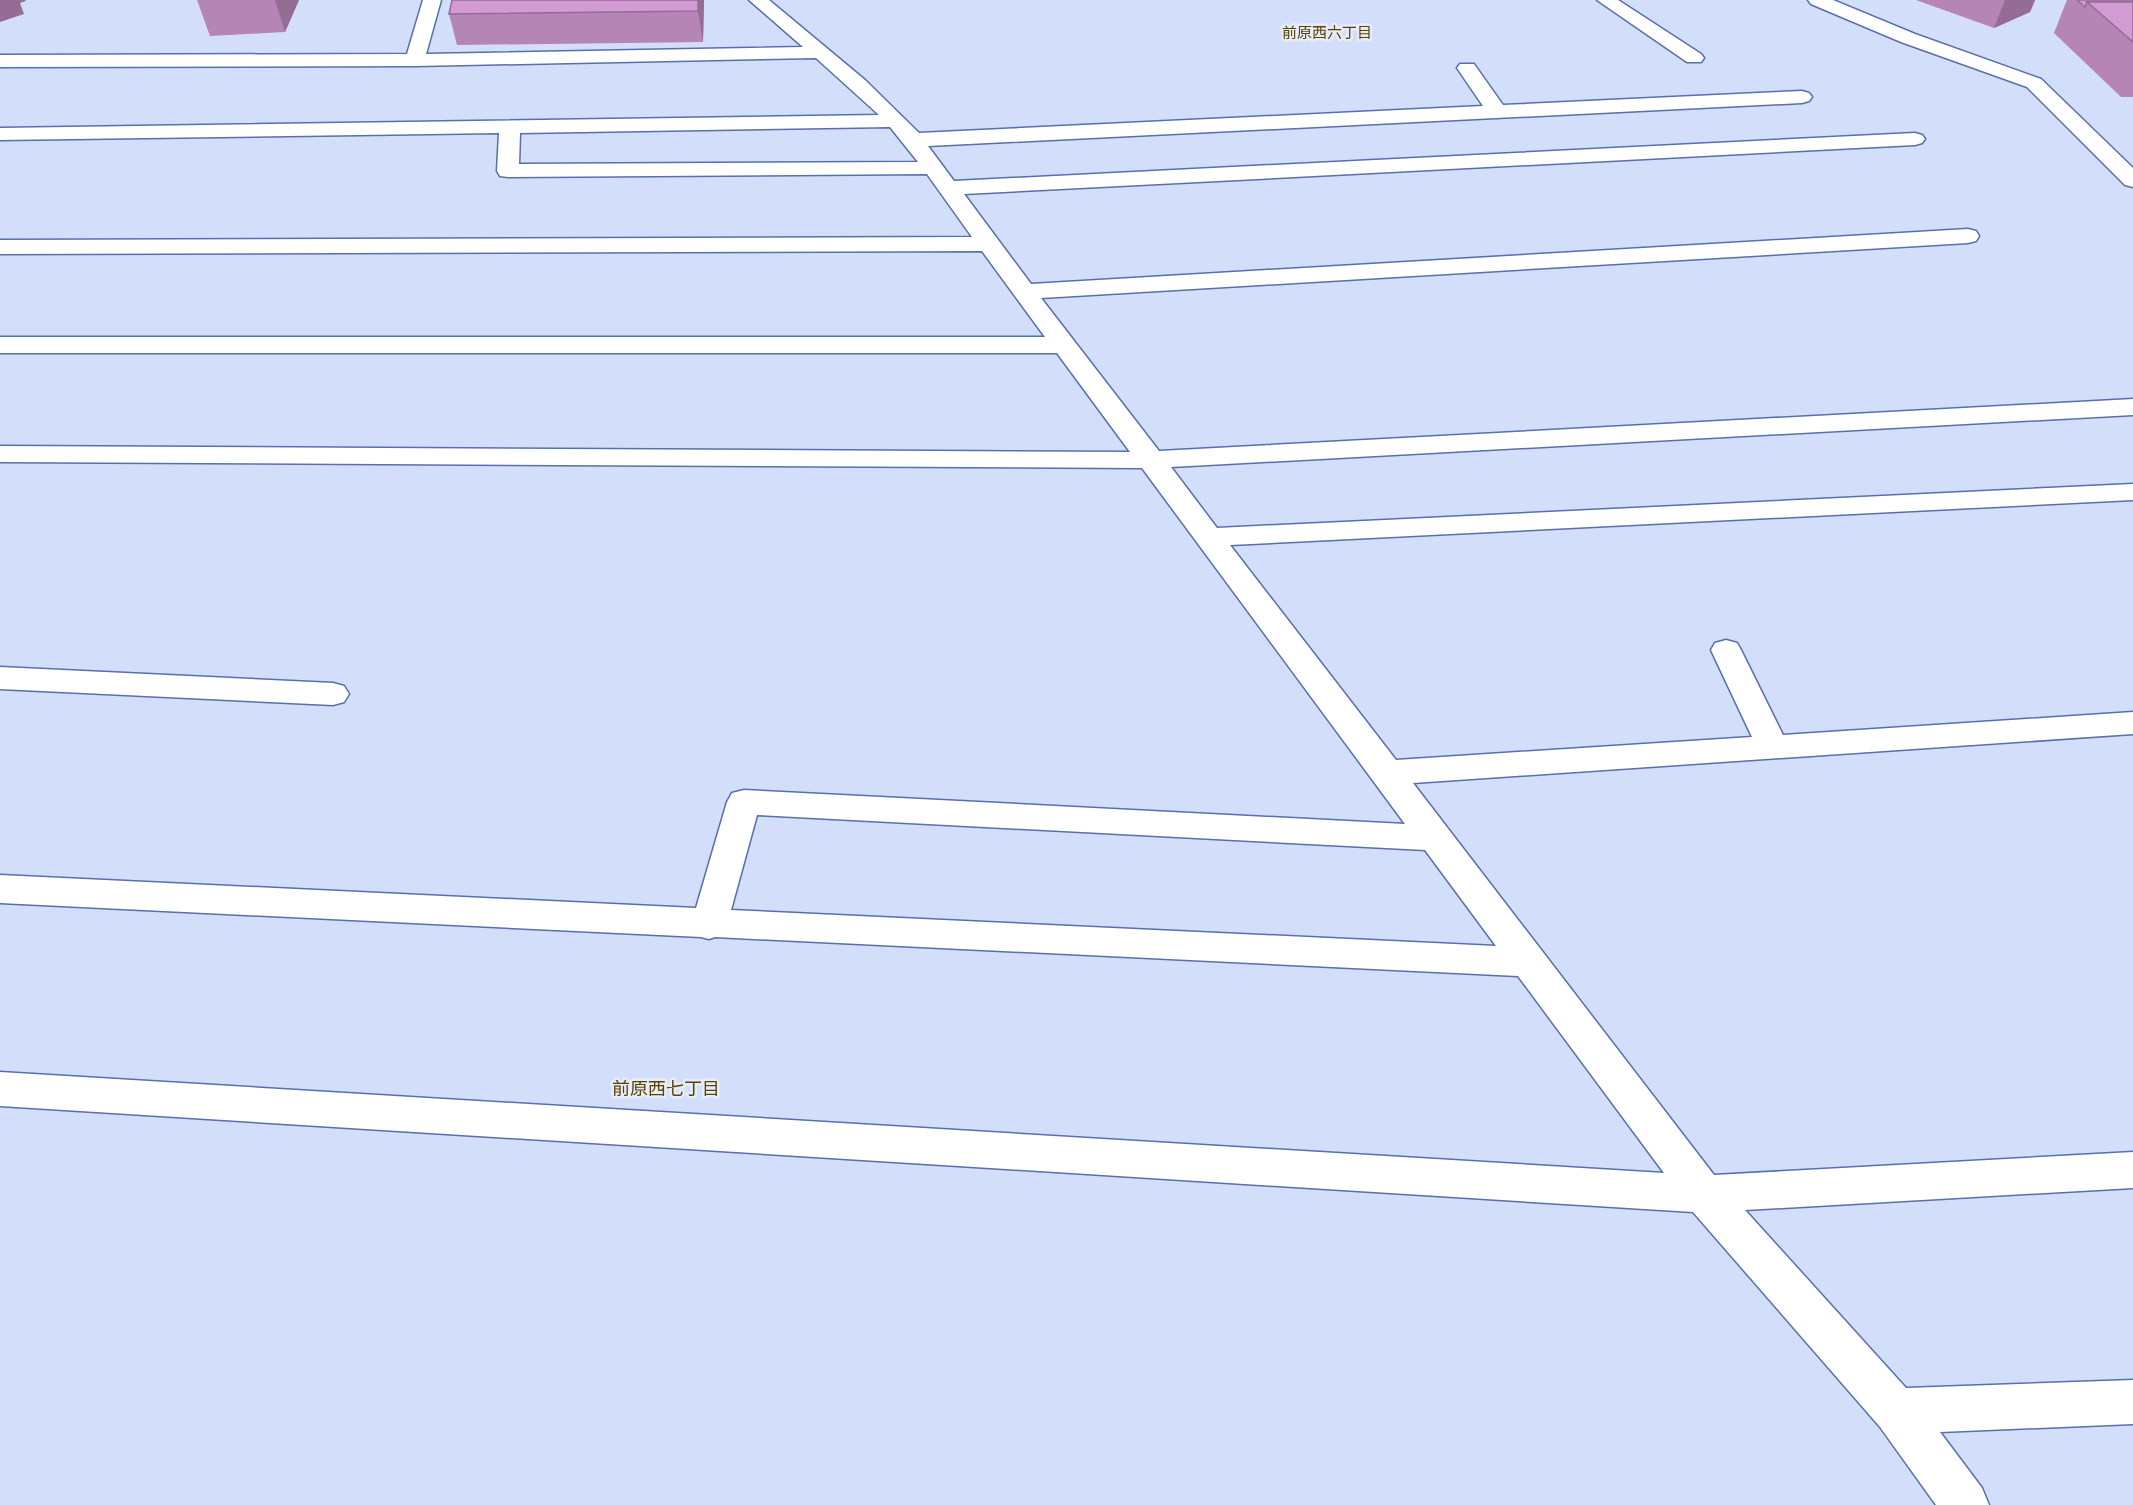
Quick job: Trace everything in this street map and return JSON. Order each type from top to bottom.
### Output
[{"type":"street","points":[[415,60],[432,0]]},
{"type":"street","points":[[758,0],[820,52],[905,130],[1024,292],[1704,1194],[1896,1411],[1965,1505]]},
{"type":"street","points":[[1606,0],[1694,58]]},
{"type":"street","points":[[1817,0],[1908,38],[2034,82],[2133,180]]},
{"type":"street","points":[[0,61],[415,60],[820,52]]},
{"type":"street","points":[[1467,68],[1497,112]]},
{"type":"street","points":[[0,134],[510,126],[905,130],[1497,112],[1802,97]]},
{"type":"street","points":[[510,126],[508,171],[941,178],[1915,139]]},
{"type":"street","points":[[1024,292],[1968,236]]},
{"type":"street","points":[[0,247],[989,243]]},
{"type":"street","points":[[0,345],[1065,345]]},
{"type":"street","points":[[0,454],[1151,460],[2133,407]]},
{"type":"street","points":[[1209,537],[2133,492]]},
{"type":"street","points":[[1726,650],[1773,747]]},
{"type":"street","points":[[0,678],[333,694]]},
{"type":"street","points":[[1386,773],[2133,723]]},
{"type":"street","points":[[709,925],[744,802],[1435,838]]},
{"type":"street","points":[[0,890],[1528,962]]},
{"type":"street","points":[[0,1089],[1704,1194],[2133,1170]]},
{"type":"street","points":[[1896,1411],[2133,1402]]},
{"type":"building","points":[[452,0],[698,0],[698,11],[449,14]]},
{"type":"building","points":[[2077,0],[2133,0],[2133,2],[2087,2],[2085,7]]},
{"type":"building","points":[[2087,2],[2133,2],[2133,42]]},
{"type":"district","name":"前原西六丁目","points":[[1327,32]]},
{"type":"district","name":"前原西七丁目","points":[[666,1088]]}]
